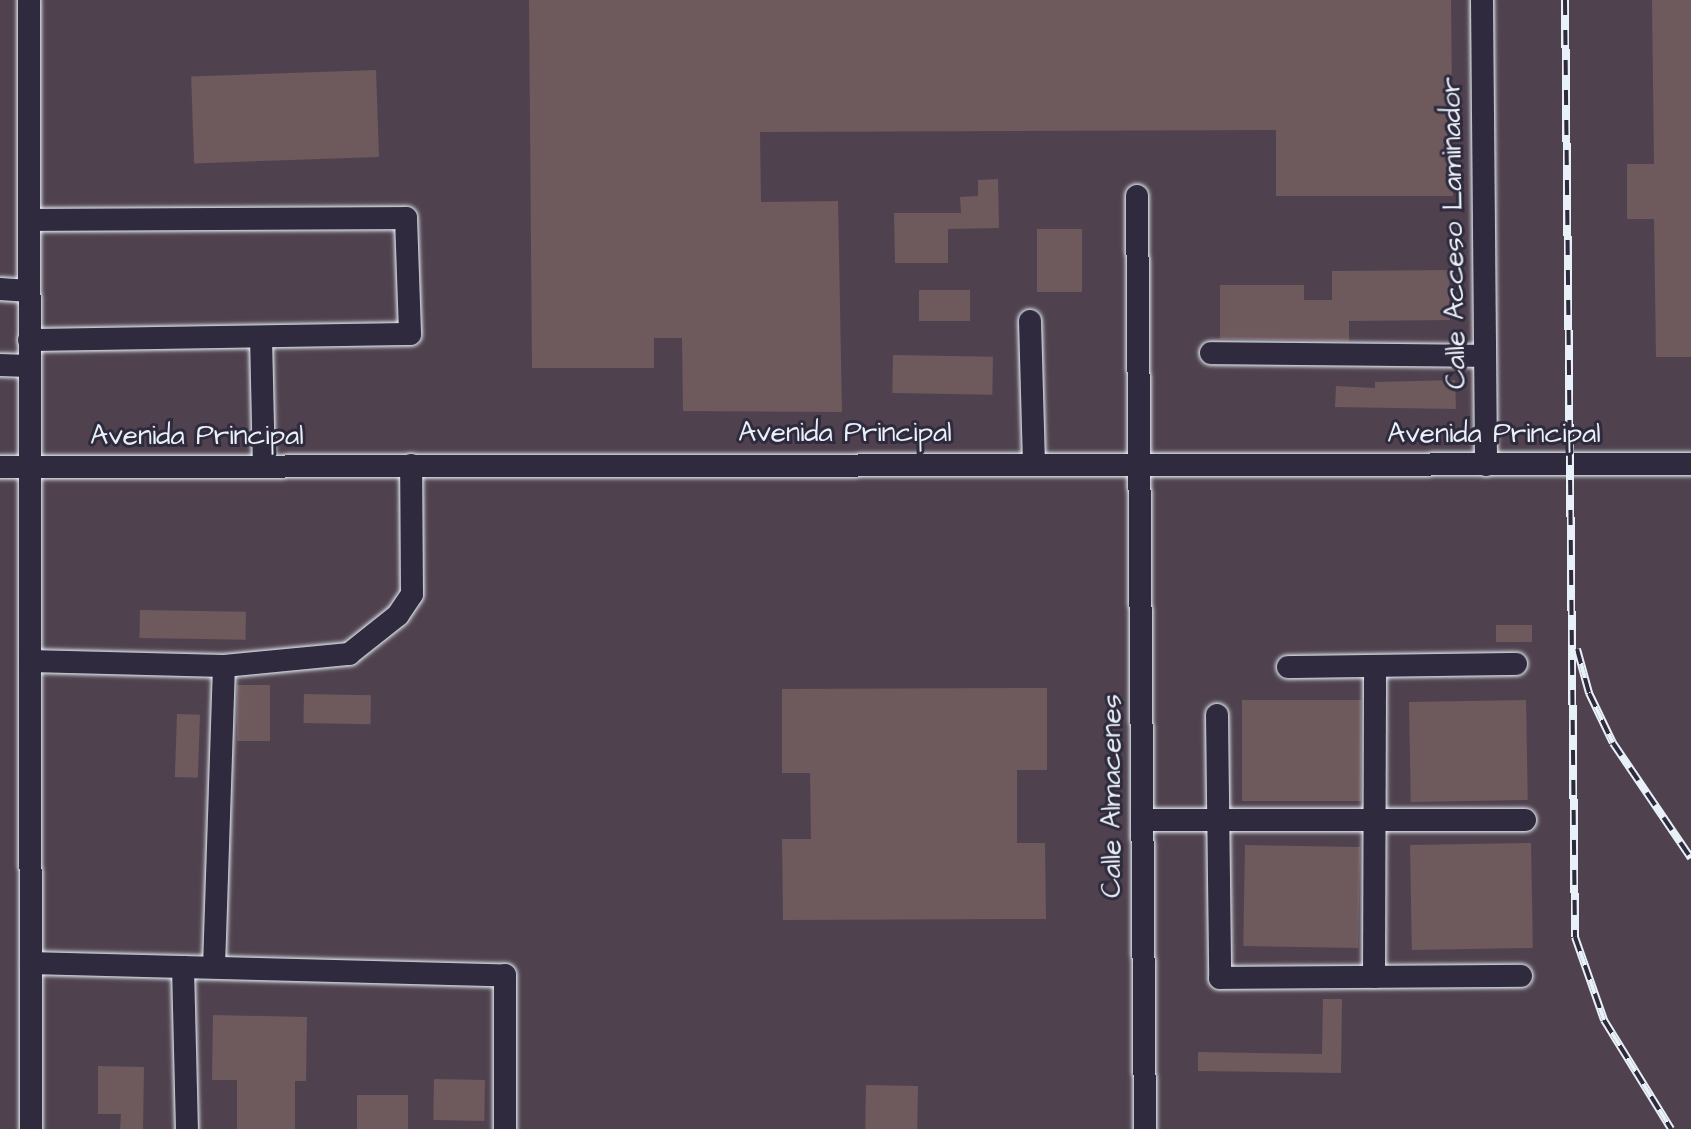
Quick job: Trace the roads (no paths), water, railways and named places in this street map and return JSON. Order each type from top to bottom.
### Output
[{"type":"street","points":[[29,0],[31,1129]]},
{"type":"street","name":"Calle Acceso Laminador","points":[[1482,0],[1486,465]]},
{"type":"street","name":"Calle Almacenes","points":[[1137,196],[1145,1129]]},
{"type":"street","points":[[29,220],[406,218],[410,334],[29,340]]},
{"type":"street","points":[[0,289],[29,291]]},
{"type":"street","points":[[1030,321],[1034,462]]},
{"type":"street","points":[[261,337],[264,466]]},
{"type":"street","points":[[1211,353],[1485,356]]},
{"type":"street","points":[[0,365],[28,366]]},
{"type":"street","name":"Avenida Principal","points":[[0,467],[1034,462],[1691,464]]},
{"type":"street","points":[[30,661],[224,666],[349,654],[398,615],[412,594],[411,465]]},
{"type":"street","points":[[1288,667],[1516,664]]},
{"type":"street","points":[[214,967],[224,666]]},
{"type":"street","points":[[1374,977],[1375,667]]},
{"type":"street","points":[[1217,715],[1220,978],[1521,976]]},
{"type":"street","points":[[1142,820],[1525,820]]},
{"type":"street","points":[[31,963],[505,975],[505,1129]]},
{"type":"street","points":[[183,967],[187,1129]]},
{"type":"railway","points":[[1565,0],[1575,937],[1604,1020],[1671,1129]]},
{"type":"railway","points":[[1577,649],[1589,693],[1613,743],[1691,858]]}]
